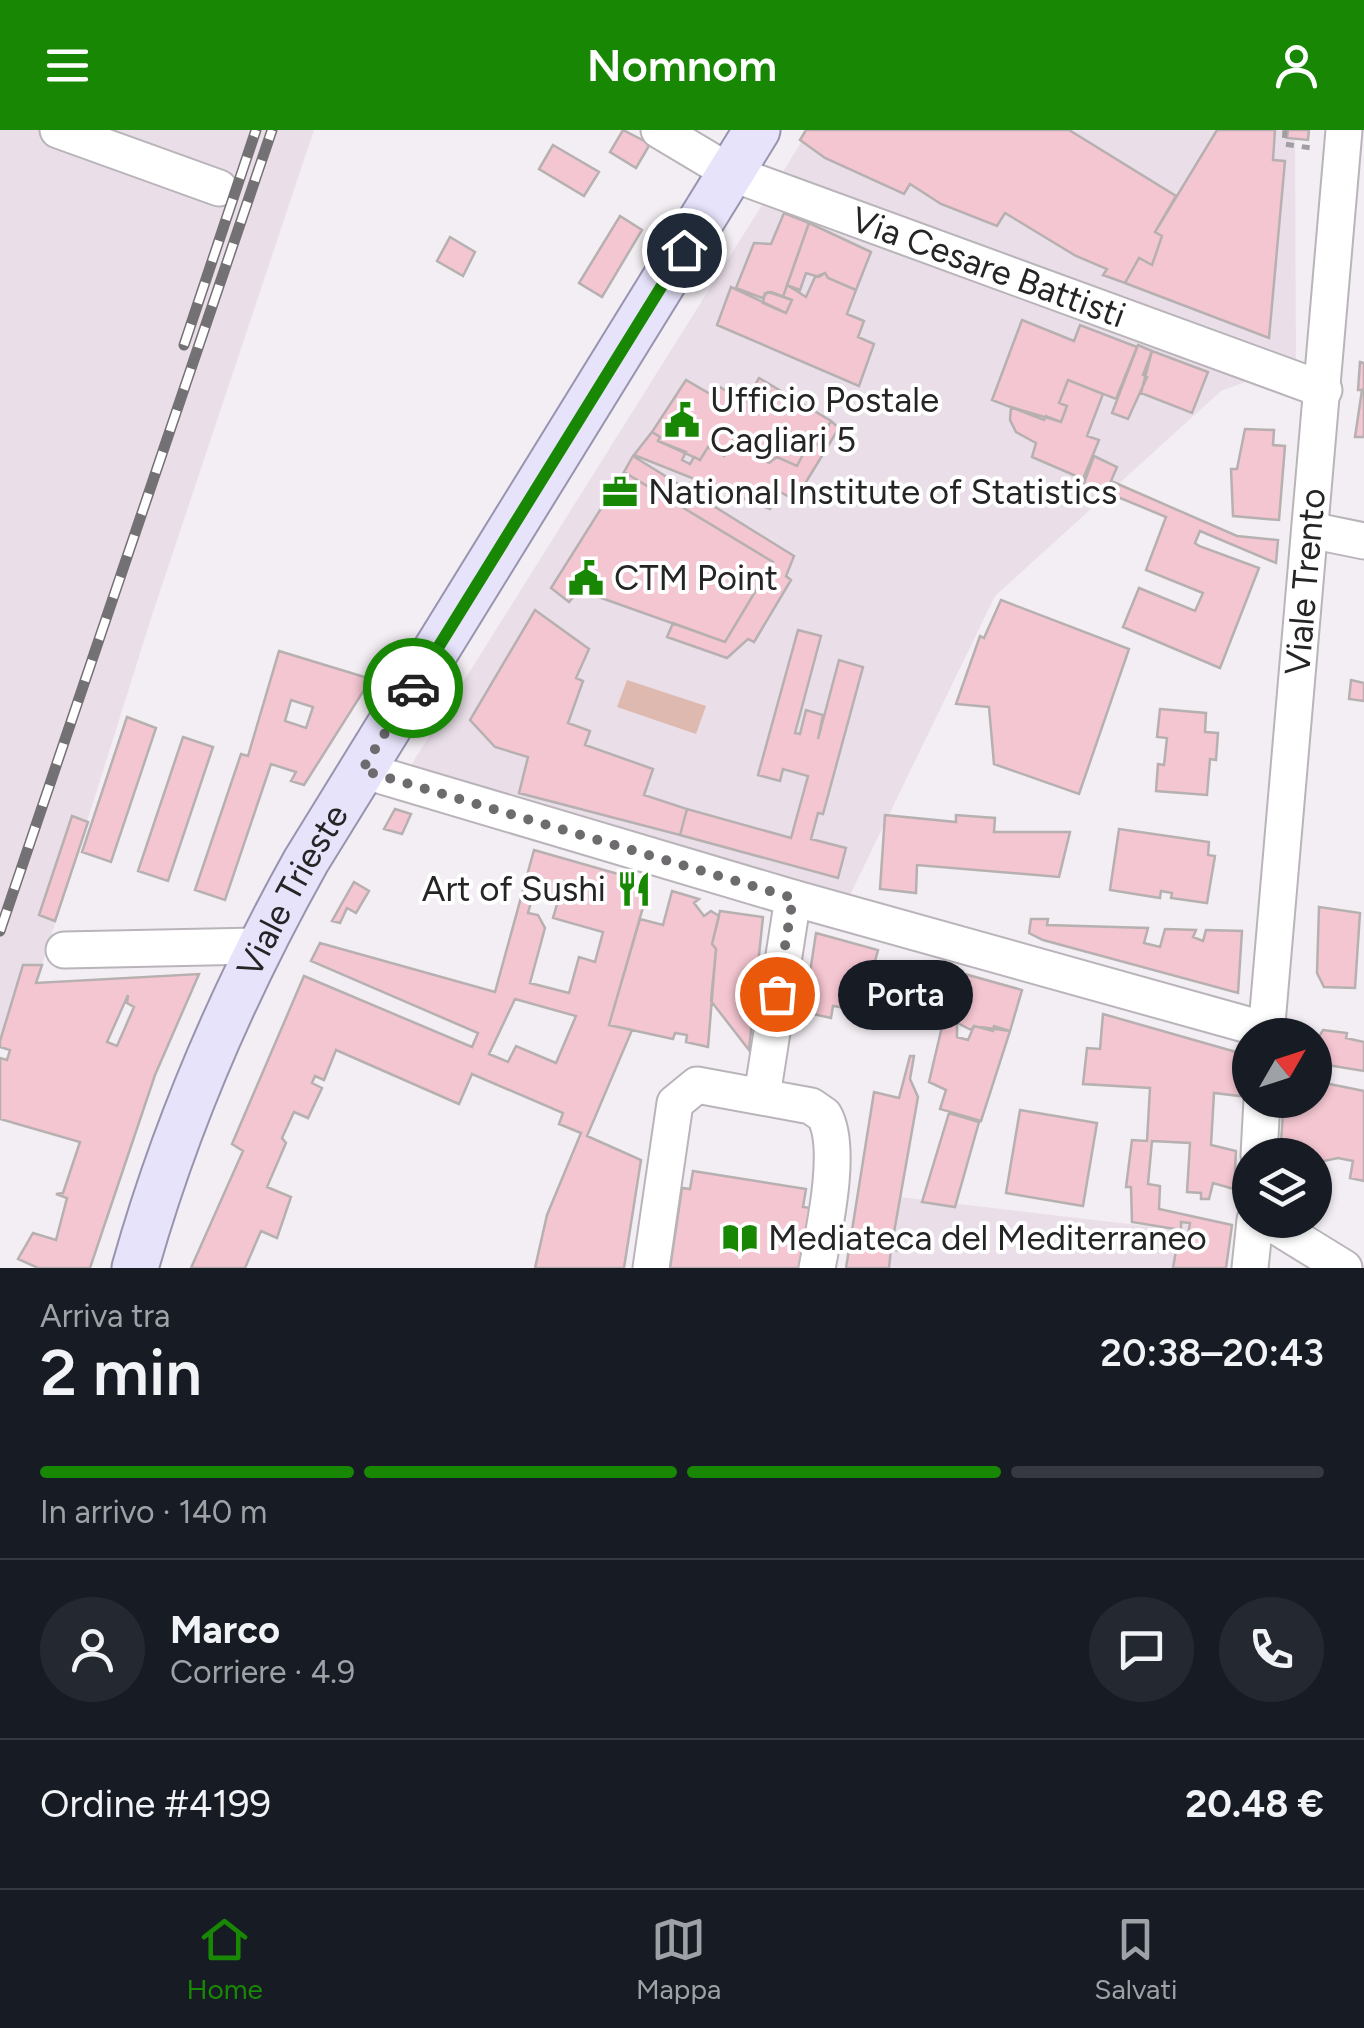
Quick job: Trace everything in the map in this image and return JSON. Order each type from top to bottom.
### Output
[{"type":"main road","name":"Viale Trieste","points":[[135,1268],[201,1078],[259,946],[362,770],[757,130]]},
{"type":"street","points":[[58,130],[218,188]]},
{"type":"street","name":"Via Cesare Battisti","points":[[659,130],[731,173],[1324,390]]},
{"type":"street","name":"Viale Trento","points":[[1267,1018],[1324,390],[1340,145]]},
{"type":"street","points":[[1310,530],[1363,536]]},
{"type":"street","points":[[362,770],[1232,1023]]},
{"type":"street","points":[[762,1096],[793,898]]},
{"type":"street","points":[[64,950],[259,946]]},
{"type":"street","points":[[651,1268],[675,1102],[697,1085],[812,1106],[824,1115],[832,1132],[827,1216],[817,1268]]},
{"type":"street","points":[[1250,1268],[1253,1238]]},
{"type":"street","points":[[1295,1238],[1344,1268]]},
{"type":"path","points":[[1285,130],[1284,144],[1340,145]]},
{"type":"shaded area","points":[[0,130],[314,130],[153,612],[42,965],[23,965],[0,1041]]},
{"type":"shaded area","points":[[809,130],[1295,130],[1296,363],[1221,391],[995,596],[850,895],[398,786]]},
{"type":"shaded area","points":[[627,680],[706,706],[696,734],[617,707]]},
{"type":"shaded area","points":[[900,1197],[1180,1230],[1181,1222],[1190,1223],[1188,1235],[1179,1234],[1173,1268],[889,1268],[891,1249],[900,1250],[902,1241],[893,1238]]},
{"type":"building","points":[[623,130],[650,144],[636,168],[610,152]]},
{"type":"building","points":[[806,130],[1069,130],[1176,196],[1155,232],[1162,236],[1152,265],[1139,258],[1125,283],[1103,275],[1107,269],[1076,256],[1005,213],[997,226],[941,204],[910,184],[904,194],[825,158],[800,140]]},
{"type":"building","points":[[1217,130],[1275,130],[1273,160],[1285,161],[1269,338],[1125,283],[1139,258],[1152,265],[1162,236],[1155,232]]},
{"type":"building","points":[[1288,130],[1309,130],[1308,140],[1287,138]]},
{"type":"building","points":[[553,145],[599,172],[584,196],[539,169]]},
{"type":"building","points":[[784,213],[809,223],[783,297],[768,292],[762,298],[736,288],[754,243],[771,244]]},
{"type":"building","points":[[620,216],[642,230],[602,297],[579,283]]},
{"type":"building","points":[[809,223],[871,252],[856,290],[825,273],[819,277],[806,273],[800,290],[787,285]]},
{"type":"building","points":[[450,237],[475,252],[463,276],[437,261]]},
{"type":"building","points":[[825,273],[856,290],[847,314],[864,321],[858,337],[874,344],[859,386],[717,325],[731,287],[786,313],[792,300],[783,297],[787,285],[806,297],[815,277]]},
{"type":"building","points":[[765,293],[792,300],[786,313],[763,303]]},
{"type":"building","points":[[1022,320],[1074,341],[1080,325],[1137,347],[1116,399],[1068,380],[1059,403],[1067,406],[1061,422],[1046,416],[1044,420],[992,400]]},
{"type":"building","points":[[1138,345],[1152,351],[1143,375],[1147,377],[1128,419],[1112,413]]},
{"type":"building","points":[[1152,351],[1208,372],[1192,413],[1141,393]]},
{"type":"building","points":[[1360,362],[1364,363],[1364,437],[1355,437],[1362,390],[1358,390]]},
{"type":"building","points":[[759,378],[831,421],[818,445],[810,441],[797,466],[777,457],[769,463],[754,454],[758,446],[737,434],[724,456],[708,447],[700,460],[658,441],[660,437],[652,432],[686,380],[712,395],[718,386],[745,402]]},
{"type":"building","points":[[1068,380],[1103,394],[1087,436],[1099,440],[1083,479],[1032,457],[1036,443],[1016,432],[1010,420],[1011,407],[1061,422],[1067,406],[1059,403]]},
{"type":"building","points":[[831,421],[839,428],[795,500],[780,492],[770,509],[634,455],[652,432],[660,437],[658,441],[686,452],[682,460],[690,464],[694,457],[700,460],[708,447],[724,456],[737,434],[758,446],[754,454],[769,463],[777,457],[797,466],[810,441],[818,445]]},
{"type":"building","points":[[1245,429],[1274,430],[1273,445],[1285,446],[1279,520],[1233,516],[1231,469],[1237,469]]},
{"type":"building","points":[[633,456],[794,556],[786,576],[791,580],[754,642],[748,639],[727,658],[667,637],[673,623],[725,642],[773,562],[624,472]]},
{"type":"building","points":[[1094,456],[1117,467],[1111,481],[1237,536],[1278,540],[1276,563],[1200,531],[1195,543],[1199,546],[1259,568],[1220,668],[1123,627],[1139,588],[1195,611],[1203,593],[1146,570],[1166,517],[1084,483]]},
{"type":"building","points":[[624,472],[773,562],[725,642],[579,590],[569,602],[551,588]]},
{"type":"building","points":[[1001,600],[1129,649],[1079,794],[994,764],[989,707],[956,704],[980,636],[984,638]]},
{"type":"building","points":[[535,610],[589,649],[576,678],[583,681],[568,723],[590,731],[585,745],[653,769],[644,795],[687,809],[680,835],[519,793],[528,757],[495,747],[470,720]]},
{"type":"building","points":[[798,630],[821,636],[795,733],[800,734],[806,710],[823,715],[818,739],[839,660],[863,667],[823,814],[818,813],[811,839],[846,848],[838,878],[680,835],[687,809],[791,838],[808,776],[783,769],[780,781],[758,775]]},
{"type":"building","points":[[279,651],[371,679],[304,785],[291,781],[296,772],[271,764],[225,900],[195,890],[241,754],[248,756]],"holes":[[[291,700],[313,707],[306,728],[285,721]]]},
{"type":"building","points":[[1351,680],[1364,683],[1364,701],[1349,699]]},
{"type":"building","points":[[1160,709],[1206,713],[1205,732],[1218,733],[1216,760],[1210,759],[1207,795],[1156,791],[1158,764],[1164,765],[1167,738],[1157,737]]},
{"type":"building","points":[[127,717],[156,728],[111,862],[82,852]]},
{"type":"building","points":[[183,737],[213,747],[168,881],[138,871]]},
{"type":"building","points":[[395,809],[411,814],[402,834],[384,829]]},
{"type":"building","points":[[885,815],[956,822],[956,815],[995,818],[994,832],[1070,832],[1059,877],[917,865],[916,893],[880,889]]},
{"type":"building","points":[[72,816],[88,822],[55,921],[39,915]]},
{"type":"building","points":[[1119,829],[1209,842],[1208,855],[1215,856],[1207,903],[1171,898],[1172,893],[1161,891],[1160,898],[1110,890]]},
{"type":"building","points":[[534,850],[650,883],[609,1025],[632,1030],[587,1136],[641,1160],[624,1268],[535,1268],[547,1215],[581,1133],[559,1124],[563,1113],[472,1074],[459,1104],[336,1050],[324,1080],[315,1076],[312,1083],[322,1088],[308,1118],[294,1112],[282,1138],[286,1143],[267,1187],[291,1197],[277,1238],[261,1231],[245,1268],[191,1268],[243,1151],[232,1144],[304,976],[472,1047],[478,1033],[311,961],[320,943],[495,992]],"holes":[[[534,892],[558,901],[553,918],[603,932],[595,962],[579,957],[569,993],[530,983],[545,928],[538,915],[528,913]],[[515,999],[576,1016],[556,1063],[516,1046],[508,1062],[489,1054]]]},
{"type":"building","points":[[354,882],[369,891],[356,913],[347,908],[340,923],[332,921]]},
{"type":"building","points":[[672,891],[699,899],[694,903],[704,916],[711,911],[719,916],[712,944],[716,949],[708,1047],[686,1042],[687,1035],[675,1033],[673,1039],[609,1025],[640,919],[663,925]]},
{"type":"building","points":[[1319,907],[1360,913],[1355,988],[1324,987],[1317,973]]},
{"type":"building","points":[[720,911],[763,917],[749,1050],[711,1001],[716,949],[712,944]]},
{"type":"building","points":[[1031,919],[1048,919],[1047,925],[1148,928],[1144,943],[1160,947],[1165,929],[1196,930],[1193,937],[1203,941],[1206,930],[1242,931],[1238,993],[1043,940],[1029,933]]},
{"type":"building","points":[[816,933],[878,950],[868,986],[845,979],[840,1007],[833,1006],[831,1018],[804,1012]]},
{"type":"building","points":[[23,965],[42,965],[36,983],[199,974],[155,1075],[90,1268],[38,1268],[18,1259],[33,1233],[56,1240],[67,1198],[56,1194],[63,1193],[80,1142],[0,1119],[0,1058],[7,1060],[10,1050],[0,1047]],"holes":[[[128,995],[127,1003],[134,1007],[117,1046],[107,1042]]]},
{"type":"building","points":[[936,966],[1022,990],[1010,1031],[994,1026],[993,1031],[974,1026],[971,1030],[925,1006]]},
{"type":"building","points":[[1103,1014],[1232,1051],[1232,1095],[1214,1093],[1211,1145],[1232,1150],[1232,1188],[1213,1183],[1209,1199],[1201,1199],[1201,1193],[1187,1192],[1190,1143],[1152,1141],[1148,1184],[1160,1186],[1159,1209],[1232,1225],[1226,1268],[1173,1268],[1179,1233],[1188,1235],[1190,1223],[1181,1222],[1181,1230],[1132,1222],[1131,1187],[1126,1187],[1132,1140],[1147,1141],[1150,1088],[1083,1084],[1087,1048],[1100,1049]]},
{"type":"building","points":[[944,1018],[957,1022],[957,1037],[968,1040],[974,1026],[1010,1031],[981,1121],[940,1109],[946,1090],[929,1082]]},
{"type":"building","points":[[1332,1031],[1347,1033],[1346,1038],[1364,1042],[1364,1071],[1332,1066]]},
{"type":"building","points":[[910,1056],[914,1056],[910,1079],[918,1097],[893,1238],[902,1240],[900,1251],[891,1249],[889,1268],[846,1268],[874,1092],[899,1098]]},
{"type":"building","points":[[1332,1084],[1364,1091],[1364,1181],[1350,1178],[1353,1161],[1332,1159],[1332,1138],[1281,1138],[1283,1118],[1332,1118]]},
{"type":"building","points":[[1020,1110],[1097,1123],[1083,1206],[1006,1193]]},
{"type":"building","points":[[949,1113],[979,1122],[955,1207],[922,1202]]},
{"type":"building","name":"Mediateca del Mediterraneo","points":[[693,1171],[806,1189],[803,1207],[811,1208],[802,1268],[670,1268],[682,1188],[690,1189]]},
{"type":"railway","points":[[184,345],[256,130]]},
{"type":"railway","points":[[0,931],[272,130]]},
{"type":"way so far","points":[[413,688],[362,770],[793,898],[777,994]]},
{"type":"place","name":"Ufficio Postale Cagliari 5","points":[[682,420]]},
{"type":"place","name":"National Institute of Statistics","points":[[620,492]]},
{"type":"place","name":"CTM Point","points":[[586,578]]},
{"type":"place","name":"Art of Sushi","points":[[634,889]]},
{"type":"place","name":"Porta","points":[[777,994]]},
{"type":"place","name":"Mediateca del Mediterraneo","points":[[740,1238]]},
{"type":"route","points":[[413,688],[684,250]]}]
